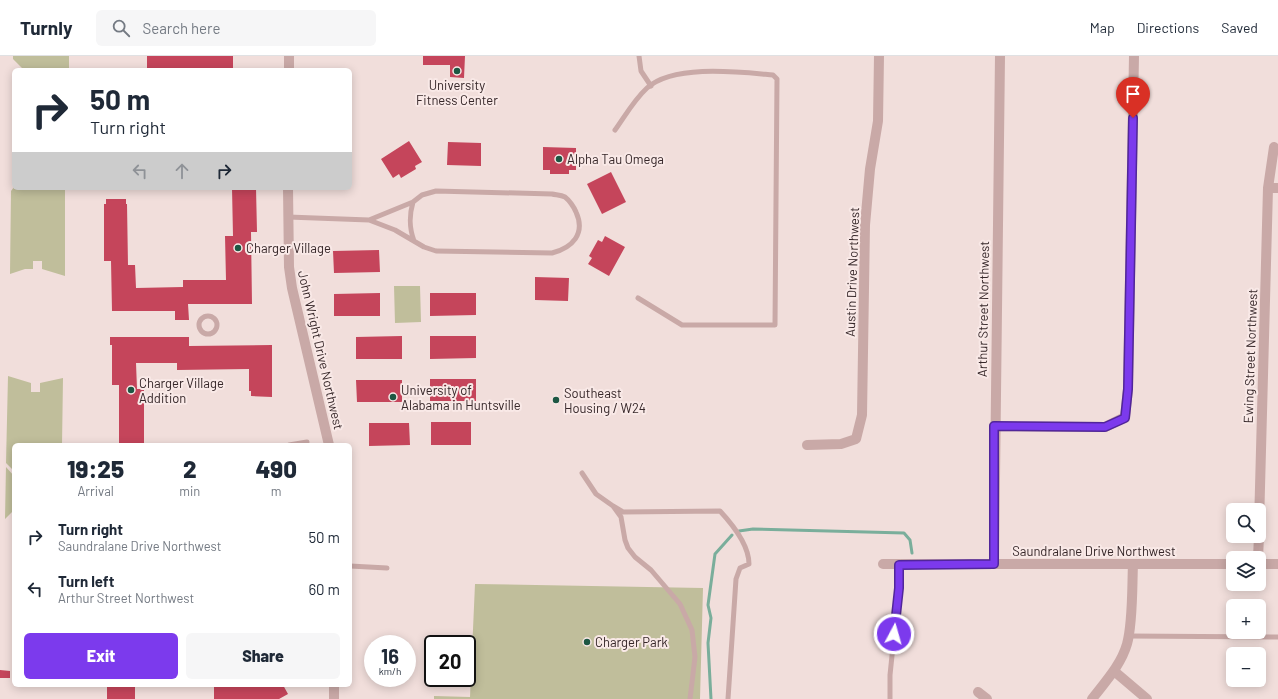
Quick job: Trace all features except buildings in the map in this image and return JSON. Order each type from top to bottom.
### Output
[{"type":"street","points":[[289,56],[289,68]]},
{"type":"street","name":"Austin Drive Northwest","points":[[807,445],[841,444],[856,439],[862,415],[865,225],[870,169],[878,121],[879,56]]},
{"type":"street","name":"Arthur Street Northwest","points":[[994,564],[994,426],[1000,56]]},
{"type":"street","points":[[994,426],[1105,427],[1125,418],[1128,381],[1134,56]]},
{"type":"street","name":"Ewing Street Northwest","points":[[1260,503],[1274,148]]},
{"type":"street","name":"John Wright Drive Northwest","points":[[288,190],[292,288],[329,443]]},
{"type":"street","name":"Saundralane Drive Northwest","points":[[883,564],[1226,564]]},
{"type":"street","points":[[1092,699],[1114,672],[1127,644],[1133,564]]},
{"type":"street","points":[[1266,564],[1278,564]]},
{"type":"street","points":[[1114,672],[1147,699]]},
{"type":"street","points":[[334,687],[334,699]]},
{"type":"street","points":[[978,692],[987,699]]},
{"type":"lane","points":[[639,56],[641,71],[651,86]]},
{"type":"lane","points":[[615,130],[636,100],[651,86],[665,78],[684,73],[736,72],[773,75],[777,79],[778,159],[775,325],[682,324],[638,298]]},
{"type":"lane","points":[[288,217],[369,220],[395,230],[424,247],[436,251],[552,253],[565,250],[574,241],[579,231],[579,219],[574,208],[564,197],[552,194],[436,191],[422,195],[413,202],[369,220]]},
{"type":"lane","points":[[413,202],[410,214],[410,224],[414,241]]},
{"type":"lane","points":[[301,443],[307,442]]},
{"type":"lane","points":[[582,472],[596,494],[623,512],[720,512],[729,520],[749,553],[749,564],[740,568],[736,579],[728,699]]},
{"type":"lane","points":[[614,506],[621,517],[624,540],[628,548],[635,557],[651,570],[680,604],[692,630],[695,657],[690,699]]},
{"type":"lane","points":[[890,699],[890,675],[899,588],[899,565]]},
{"type":"lane","points":[[352,566],[387,568]]},
{"type":"lane","points":[[1128,636],[1278,637]]},
{"type":"shaded area","points":[[13,56],[69,56],[69,68],[22,68],[13,59]]},
{"type":"shaded area","points":[[12,190],[65,190],[65,276],[42,269],[42,261],[33,261],[33,269],[25,269],[10,274]]},
{"type":"shaded area","points":[[394,286],[420,286],[421,322],[395,323]]},
{"type":"shaded area","points":[[8,376],[31,383],[31,392],[40,392],[40,383],[63,378],[62,443],[12,443],[12,469],[6,463]]},
{"type":"shaded area","points":[[6,467],[12,474],[12,512],[5,519]]},
{"type":"shaded area","name":"Charger Park","points":[[475,584],[703,588],[700,699],[434,699],[434,696],[470,697],[470,687],[476,687],[476,635],[473,635]]},
{"type":"waterway","points":[[739,531],[753,529],[904,533],[910,540],[912,553]]},
{"type":"waterway","points":[[711,699],[708,643],[711,618],[708,605],[715,554],[732,535]]},
{"type":"place","name":"University Fitness Center","points":[[457,71]]},
{"type":"place","name":"Alpha Tau Omega","points":[[559,159]]},
{"type":"place","name":"Charger Village","points":[[238,248]]},
{"type":"place","name":"Charger Village Addition","points":[[131,390]]},
{"type":"place","name":"University of Alabama in Huntsville","points":[[393,397]]},
{"type":"place","name":"Southeast Housing / W24","points":[[556,400]]},
{"type":"place","name":"Charger Park","points":[[587,642]]},
{"type":"route","points":[[894,634],[899,588],[899,565],[994,564],[994,426],[1105,427],[1125,418],[1128,389],[1133,118]]}]
